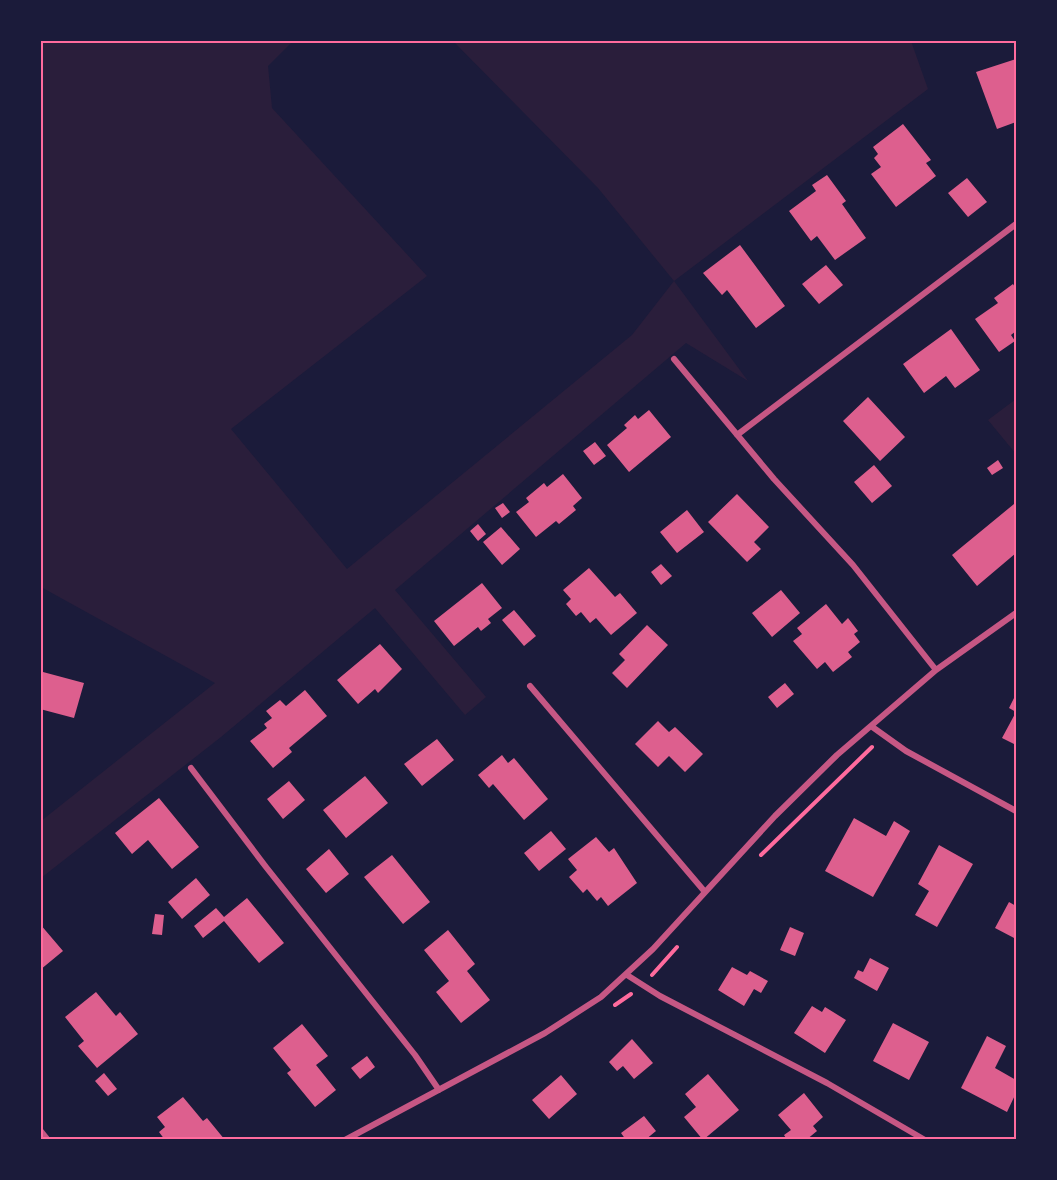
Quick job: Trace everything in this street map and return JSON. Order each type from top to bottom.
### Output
[{"type":"street","points":[[737,435],[1017,224]]},
{"type":"street","points":[[674,359],[737,435],[853,565],[936,670]]},
{"type":"street","points":[[345,1140],[564,1022],[627,975],[798,793],[936,670],[1017,613]]},
{"type":"street","points":[[531,686],[705,892]]},
{"type":"street","points":[[871,726],[906,751],[1017,811]]},
{"type":"street","points":[[191,768],[415,1055],[439,1090]]},
{"type":"street","points":[[627,975],[660,996],[827,1083],[925,1140]]},
{"type":"street","points":[[40,1130],[48,1140]]},
{"type":"shaded area","points":[[41,40],[293,41],[268,66],[272,108],[427,276],[231,429],[347,569],[632,335],[674,281],[748,381],[686,343],[395,590],[486,697],[465,715],[375,608],[221,737],[41,878],[41,821],[215,683],[41,587]]},
{"type":"shaded area","points":[[453,41],[911,41],[928,89],[674,281],[598,188]]},
{"type":"shaded area","points":[[1016,399],[1016,454],[988,420]]},
{"type":"building","points":[[1016,59],[1016,122],[997,129],[976,72]]},
{"type":"building","points":[[903,124],[931,160],[926,163],[936,176],[896,207],[871,174],[881,167],[874,158],[878,154],[873,147]]},
{"type":"building","points":[[827,175],[846,201],[842,204],[866,238],[835,260],[817,236],[811,241],[789,211],[816,191],[812,185]]},
{"type":"building","points":[[967,178],[987,202],[968,217],[948,193]]},
{"type":"building","points":[[740,245],[785,306],[756,328],[727,290],[722,295],[703,273]]},
{"type":"building","points":[[826,265],[843,285],[819,304],[802,284]]},
{"type":"building","points":[[1013,284],[1016,289],[1016,331],[1011,335],[1015,341],[999,352],[975,319],[998,303],[994,298]]},
{"type":"building","points":[[951,329],[980,370],[955,388],[946,376],[924,393],[903,364]]},
{"type":"building","points":[[868,397],[905,437],[880,461],[843,421]]},
{"type":"building","points":[[649,410],[671,437],[629,472],[607,445],[627,428],[624,425],[635,415],[638,419]]},
{"type":"building","points":[[595,442],[606,456],[594,465],[583,451]]},
{"type":"building","points":[[998,460],[1003,468],[992,475],[987,468]]},
{"type":"building","points":[[874,465],[892,486],[872,503],[854,482]]},
{"type":"building","points":[[563,474],[582,498],[573,506],[576,510],[559,524],[556,521],[536,537],[516,512],[529,502],[526,498],[544,483],[547,487]]},
{"type":"building","points":[[737,494],[769,527],[754,542],[761,549],[747,562],[708,522]]},
{"type":"building","points":[[503,503],[510,512],[502,518],[495,508]]},
{"type":"building","points":[[1014,504],[1016,507],[1016,553],[977,586],[952,555]]},
{"type":"building","points":[[687,510],[704,532],[677,553],[660,532]]},
{"type":"building","points":[[478,524],[486,534],[478,541],[470,531]]},
{"type":"building","points":[[501,527],[520,549],[502,565],[483,542]]},
{"type":"building","points":[[661,564],[672,576],[661,585],[651,572]]},
{"type":"building","points":[[589,568],[615,597],[620,593],[637,613],[611,635],[596,618],[590,623],[581,612],[576,616],[566,604],[571,599],[563,590]]},
{"type":"building","points":[[482,583],[502,608],[488,619],[491,623],[481,631],[478,627],[454,646],[434,621]]},
{"type":"building","points":[[781,590],[800,613],[772,637],[752,613]]},
{"type":"building","points":[[826,604],[842,624],[848,618],[858,631],[854,634],[860,642],[848,652],[852,657],[833,672],[825,662],[817,669],[793,641],[802,634],[797,628]]},
{"type":"building","points":[[514,610],[536,636],[524,646],[502,620]]},
{"type":"building","points":[[647,625],[668,645],[627,688],[612,673],[625,660],[619,654]]},
{"type":"building","points":[[380,644],[402,669],[378,693],[375,689],[358,704],[337,680]]},
{"type":"building","points":[[43,672],[84,683],[74,718],[40,709]]},
{"type":"building","points":[[785,683],[794,694],[777,708],[768,697]]},
{"type":"building","points":[[305,690],[327,716],[289,748],[292,752],[273,768],[250,741],[267,728],[264,724],[272,718],[266,711],[280,700],[286,706]]},
{"type":"building","points":[[1016,694],[1016,712],[1009,708]]},
{"type":"building","points":[[1016,712],[1016,745],[1002,738]]},
{"type":"building","points":[[658,721],[669,732],[675,727],[703,754],[685,772],[669,756],[658,767],[635,744]]},
{"type":"building","points":[[437,739],[454,760],[422,786],[404,764]]},
{"type":"building","points":[[502,755],[508,763],[514,758],[548,799],[524,820],[493,784],[489,788],[478,775]]},
{"type":"building","points":[[365,776],[388,803],[346,838],[323,810]]},
{"type":"building","points":[[289,781],[305,800],[283,819],[267,799]]},
{"type":"building","points":[[159,798],[199,847],[172,869],[148,840],[132,854],[115,833]]},
{"type":"building","points":[[854,818],[886,836],[894,821],[910,831],[873,897],[825,871]]},
{"type":"building","points":[[551,831],[566,849],[539,871],[524,853]]},
{"type":"building","points":[[596,837],[609,852],[614,848],[637,883],[608,906],[601,897],[597,901],[587,889],[583,893],[569,877],[577,870],[568,859]]},
{"type":"building","points":[[939,845],[973,864],[937,927],[915,915],[929,891],[918,884]]},
{"type":"building","points":[[329,849],[349,874],[326,893],[306,869]]},
{"type":"building","points":[[392,855],[430,902],[403,924],[364,877]]},
{"type":"building","points":[[196,878],[210,895],[182,919],[168,902]]},
{"type":"building","points":[[247,898],[284,943],[259,963],[224,921],[203,938],[194,926],[216,908],[224,917]]},
{"type":"building","points":[[1009,902],[1016,906],[1016,939],[995,928]]},
{"type":"building","points":[[155,914],[164,915],[162,935],[152,934]]},
{"type":"building","points":[[40,924],[63,951],[40,970]]},
{"type":"building","points":[[790,927],[804,933],[795,956],[780,950]]},
{"type":"building","points":[[448,930],[475,964],[467,971],[490,1000],[461,1023],[436,992],[449,981],[424,950]]},
{"type":"building","points":[[870,958],[889,968],[877,991],[854,978],[858,970],[863,972]]},
{"type":"building","points":[[732,967],[747,975],[750,971],[768,981],[761,993],[754,989],[744,1006],[718,990]]},
{"type":"building","points":[[96,992],[116,1016],[120,1012],[138,1034],[97,1068],[78,1046],[84,1041],[65,1017]]},
{"type":"building","points":[[812,1006],[822,1012],[825,1007],[846,1020],[825,1053],[794,1033]]},
{"type":"building","points":[[893,1023],[929,1042],[909,1080],[873,1061]]},
{"type":"building","points":[[302,1024],[328,1056],[316,1065],[336,1090],[315,1107],[287,1073],[291,1070],[273,1048]]},
{"type":"building","points":[[987,1036],[1006,1046],[995,1068],[1016,1080],[1016,1093],[1007,1112],[961,1088]]},
{"type":"building","points":[[632,1039],[653,1063],[634,1079],[623,1066],[617,1071],[609,1062]]},
{"type":"building","points":[[367,1056],[375,1067],[360,1079],[351,1068]]},
{"type":"building","points":[[104,1073],[117,1089],[108,1096],[95,1081]]},
{"type":"building","points":[[708,1074],[739,1110],[703,1140],[684,1117],[696,1107],[685,1094]]},
{"type":"building","points":[[561,1075],[577,1094],[549,1119],[532,1100]]},
{"type":"building","points":[[804,1093],[823,1117],[813,1126],[817,1131],[806,1140],[787,1140],[784,1135],[791,1130],[778,1115]]},
{"type":"building","points":[[183,1097],[203,1121],[207,1118],[225,1140],[176,1140],[174,1137],[165,1140],[159,1132],[165,1127],[157,1117]]},
{"type":"building","points":[[644,1116],[656,1131],[645,1140],[642,1137],[626,1140],[621,1133]]}]
